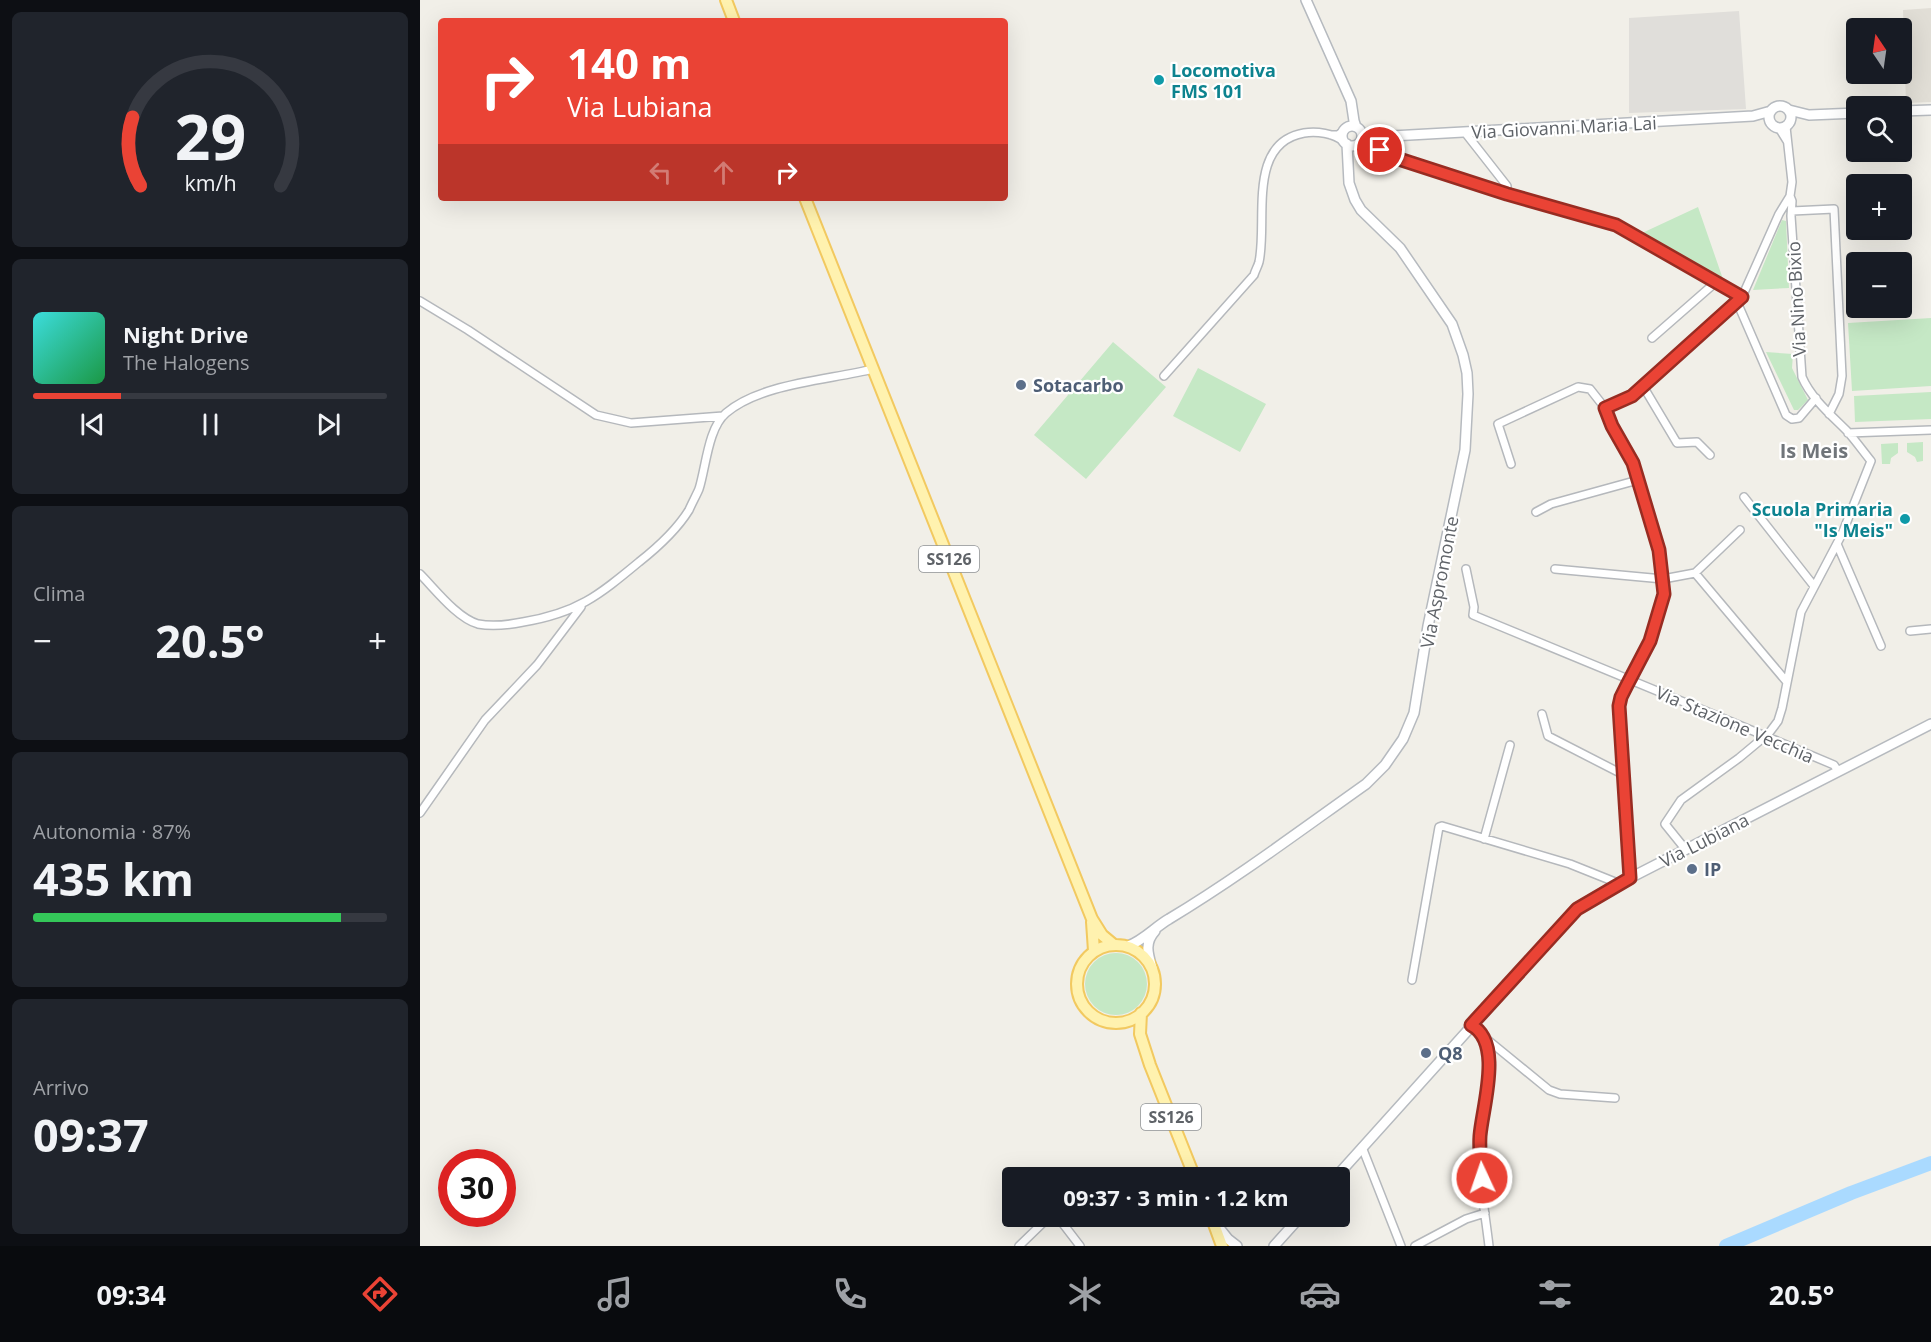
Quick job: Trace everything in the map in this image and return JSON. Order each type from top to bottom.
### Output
[{"type":"main road","points":[[726,0],[733,18]]},
{"type":"main road","name":"SS126","points":[[807,201],[1092,919],[1102,935],[1114,945]]},
{"type":"main road","name":"SS126","points":[[1092,919],[1094,951],[1082,964],[1078,976],[1077,988],[1080,999],[1087,1010],[1096,1017],[1108,1022],[1120,1022],[1131,1030],[1147,1056]]},
{"type":"main road","points":[[1094,951],[1114,945],[1128,946],[1142,955],[1152,968],[1155,980],[1154,993],[1149,1004],[1141,1013],[1120,1022]]},
{"type":"main road","name":"SS126","points":[[1141,1013],[1140,1035],[1191,1167]]},
{"type":"main road","points":[[1215,1227],[1222,1246]]},
{"type":"street","name":"Via Aspromonte","points":[[1128,946],[1135,944],[1163,923],[1216,890],[1366,784],[1385,765],[1403,739],[1414,712],[1428,626],[1465,450],[1468,419],[1467,373],[1461,347],[1452,324],[1400,248],[1361,210],[1355,200],[1349,183],[1353,117],[1351,101],[1306,0]]},
{"type":"street","points":[[1786,122],[1785,107],[1779,106],[1771,111],[1769,116],[1773,126],[1786,122],[1806,115],[1846,113]]},
{"type":"street","points":[[1912,111],[1931,110]]},
{"type":"street","name":"Via Giovanni Maria Lai","points":[[1352,137],[1753,117],[1771,111]]},
{"type":"street","name":"Via Giovanni Maria Lai","points":[[1753,117],[1770,122]]},
{"type":"street","name":"Via Nino Bixio","points":[[1786,122],[1792,182],[1790,196],[1800,368],[1806,386],[1871,461],[1837,544]]},
{"type":"street","points":[[1164,376],[1254,275],[1259,262],[1267,164],[1279,145],[1294,136],[1308,133],[1352,137]]},
{"type":"street","points":[[1467,133],[1507,186],[1507,194]]},
{"type":"street","points":[[1380,150],[1402,160],[1507,194],[1616,225],[1716,282],[1739,299],[1786,415],[1792,419],[1799,418],[1816,398]]},
{"type":"street","points":[[1605,408],[1632,396],[1739,299],[1779,213],[1790,196]]},
{"type":"street","points":[[1779,213],[1791,214],[1834,209],[1842,376],[1839,394],[1829,414]]},
{"type":"street","points":[[1653,338],[1716,282]]},
{"type":"street","points":[[420,301],[596,415],[630,423],[723,416]]},
{"type":"street","points":[[420,574],[458,612],[476,623],[498,627],[539,619],[582,605],[614,584],[665,541],[679,525],[698,492],[711,442],[723,416],[742,403],[791,385],[873,369]]},
{"type":"street","points":[[1510,464],[1498,424],[1578,387],[1590,389],[1605,408],[1612,426],[1633,463],[1659,550],[1664,594],[1650,641],[1621,697],[1619,706],[1630,878]]},
{"type":"street","points":[[1643,387],[1677,443],[1697,442],[1710,455]]},
{"type":"street","points":[[1848,433],[1931,430]]},
{"type":"street","points":[[1536,512],[1551,504],[1638,480]]},
{"type":"street","points":[[1744,497],[1814,586]]},
{"type":"street","points":[[1555,569],[1662,579],[1695,573],[1740,530]]},
{"type":"street","points":[[1686,850],[1665,824],[1682,800],[1739,758],[1764,737],[1778,721],[1801,612],[1837,544]]},
{"type":"street","points":[[1837,544],[1881,646]]},
{"type":"street","name":"Via Stazione Vecchia","points":[[1466,569],[1474,607],[1473,615],[1834,765],[1838,771]]},
{"type":"street","points":[[1695,573],[1786,681]]},
{"type":"street","points":[[420,813],[485,720],[537,665],[582,605]]},
{"type":"street","points":[[1910,631],[1931,628]]},
{"type":"street","points":[[1542,714],[1548,736],[1624,775]]},
{"type":"street","name":"Via Lubiana","points":[[1345,1167],[1577,909],[1630,878],[1931,724]]},
{"type":"street","points":[[1484,838],[1510,746]]},
{"type":"street","points":[[1412,980],[1439,827],[1570,864],[1620,884]]},
{"type":"street","name":"Via Aspromonte","points":[[1152,968],[1147,944],[1149,937],[1163,923]]},
{"type":"street","points":[[1471,1025],[1549,1090],[1560,1094],[1615,1098]]},
{"type":"street","points":[[1483,1036],[1489,1058],[1488,1090],[1480,1135],[1489,1246]]},
{"type":"street","points":[[1362,1147],[1401,1246]]},
{"type":"street","points":[[1415,1246],[1466,1219],[1485,1214]]},
{"type":"street","points":[[1019,1246],[1039,1227]]},
{"type":"street","points":[[1065,1227],[1080,1246]]},
{"type":"street","points":[[1219,1227],[1228,1239],[1238,1246]]},
{"type":"street","points":[[1274,1246],[1291,1227]]},
{"type":"shaded area","points":[[1931,8],[1931,102],[1912,103],[1912,96],[1906,96],[1905,84],[1912,84],[1912,18],[1903,18],[1903,10]]},
{"type":"shaded area","points":[[1739,11],[1746,109],[1629,113],[1629,18]]},
{"type":"green space","points":[[1698,207],[1724,282],[1640,234]]},
{"type":"green space","points":[[1782,220],[1786,221],[1789,288],[1753,290]]},
{"type":"green space","points":[[1931,318],[1931,386],[1852,391],[1848,323]]},
{"type":"green space","points":[[1113,342],[1166,387],[1086,479],[1034,435]]},
{"type":"green space","points":[[1766,352],[1793,354],[1792,368],[1808,400],[1798,410],[1794,410]]},
{"type":"green space","points":[[1198,368],[1266,404],[1240,452],[1173,416]]},
{"type":"green space","points":[[1931,392],[1931,419],[1855,422],[1854,396]]},
{"type":"green space","points":[[1923,442],[1923,461],[1917,462],[1915,457],[1907,452],[1907,443]]},
{"type":"green space","points":[[1898,443],[1898,453],[1891,458],[1890,464],[1882,464],[1881,444]]},
{"type":"green space","points":[[1110,953],[1122,953],[1138,962],[1145,972],[1147,984],[1145,996],[1138,1006],[1122,1015],[1110,1015],[1099,1010],[1090,1001],[1085,990],[1085,978],[1090,967],[1099,958]]},
{"type":"waterway","points":[[1726,1246],[1851,1193],[1931,1163]]},
{"type":"place","name":"Locomotiva FMS 101","points":[[1159,80]]},
{"type":"place","name":"Sotacarbo","points":[[1021,385]]},
{"type":"place","name":"Scuola Primaria \"Is Meis\"","points":[[1905,519]]},
{"type":"place","name":"IP","points":[[1692,869]]},
{"type":"place","name":"Q8","points":[[1426,1053]]},
{"type":"district","name":"Is Meis","points":[[1814,450]]},
{"type":"route","points":[[1380,150],[1402,160],[1507,194],[1616,225],[1742,297],[1632,396],[1605,408],[1612,426],[1633,463],[1659,550],[1664,594],[1650,641],[1621,697],[1619,706],[1630,878],[1577,909],[1471,1025],[1477,1028],[1483,1036],[1489,1058],[1488,1090],[1480,1135],[1482,1178]]}]
